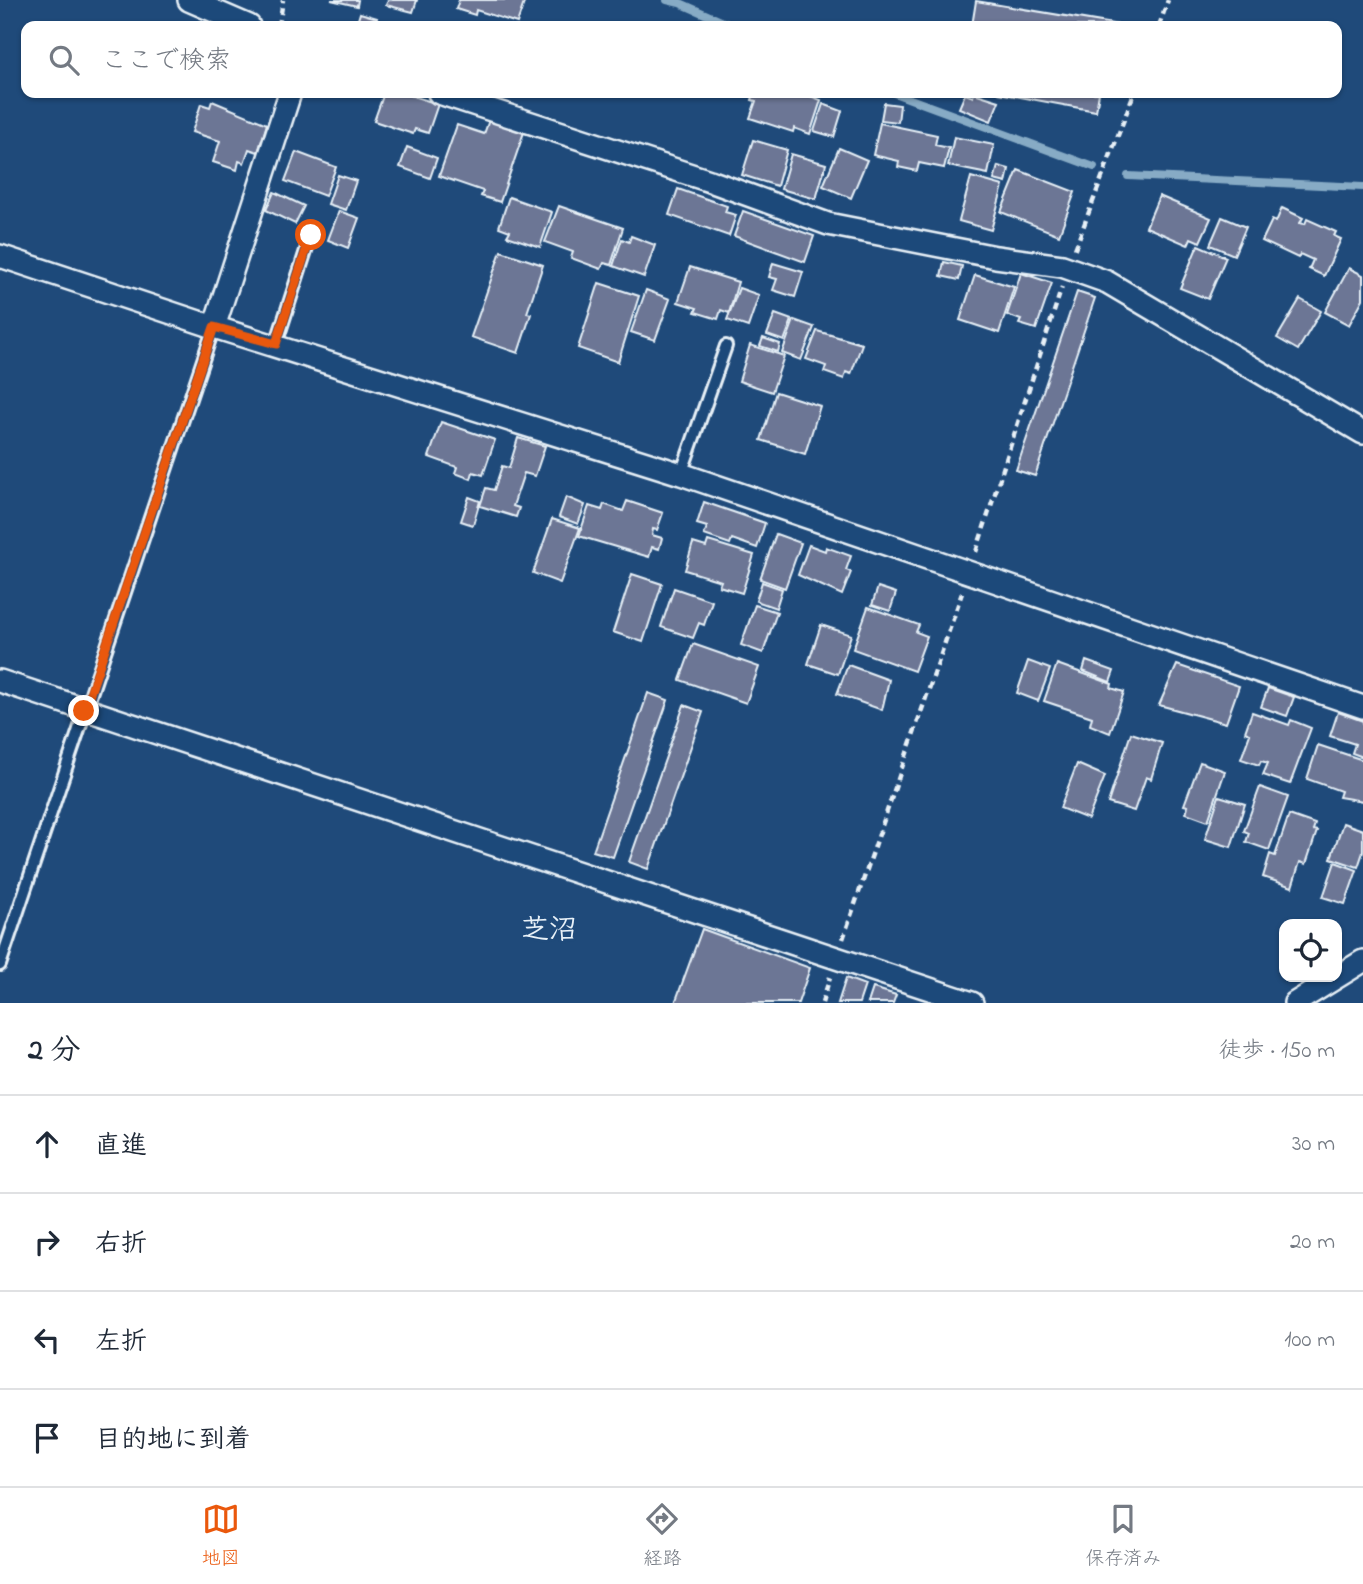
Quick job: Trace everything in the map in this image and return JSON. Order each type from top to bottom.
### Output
[{"type":"street","points":[[189,0],[237,21]]},
{"type":"street","points":[[214,327],[288,98]]},
{"type":"street","points":[[454,98],[710,181],[828,225],[1062,267],[1107,282],[1363,433]]},
{"type":"street","points":[[0,256],[214,327],[276,344],[681,474],[1363,707]]},
{"type":"street","points":[[0,681],[972,1003]]},
{"type":"street","points":[[1295,1003],[1363,961]]},
{"type":"lane","points":[[276,344],[311,235]]},
{"type":"lane","points":[[0,965],[214,327]]},
{"type":"lane","points":[[681,474],[726,346]]},
{"type":"path","points":[[280,21],[283,0]]},
{"type":"path","points":[[1160,21],[1168,0]]},
{"type":"path","points":[[1101,180],[1132,98]]},
{"type":"building","points":[[331,0],[358,0],[357,6]]},
{"type":"building","points":[[388,0],[417,0],[413,12],[386,5]]},
{"type":"building","points":[[459,0],[525,0],[518,21],[476,10],[475,15],[456,9]]},
{"type":"building","points":[[976,1],[1095,21],[973,21]]},
{"type":"building","points":[[360,13],[377,18],[376,21],[358,21]]},
{"type":"building","points":[[382,98],[419,98],[438,104],[428,133],[415,129],[413,134],[374,121]]},
{"type":"building","points":[[963,98],[990,98],[999,101],[991,121],[959,108]]},
{"type":"building","points":[[1025,98],[1098,98],[1096,111]]},
{"type":"building","points":[[752,100],[821,100],[810,134],[794,128],[793,132],[750,118],[756,101]]},
{"type":"building","points":[[212,101],[267,124],[258,152],[249,149],[244,163],[239,161],[237,170],[213,162],[220,141],[192,132],[201,104],[210,107]]},
{"type":"building","points":[[884,103],[900,105],[898,122],[881,120]]},
{"type":"building","points":[[823,104],[842,111],[834,137],[814,131]]},
{"type":"building","points":[[489,120],[524,132],[500,202],[481,196],[483,191],[439,176],[457,125],[484,134]]},
{"type":"building","points":[[880,123],[937,135],[935,145],[949,148],[944,168],[919,163],[917,171],[898,167],[899,161],[873,155]]},
{"type":"building","points":[[954,137],[994,145],[988,174],[948,166]]},
{"type":"building","points":[[753,140],[787,150],[777,186],[742,175]]},
{"type":"building","points":[[407,147],[437,158],[430,178],[400,167]]},
{"type":"building","points":[[839,148],[867,160],[851,198],[823,186]]},
{"type":"building","points":[[296,152],[336,167],[325,196],[285,181]]},
{"type":"building","points":[[791,154],[826,164],[816,199],[781,189]]},
{"type":"building","points":[[998,166],[1009,169],[1006,183],[994,180]]},
{"type":"building","points":[[1018,170],[1075,192],[1059,235],[1001,212]]},
{"type":"building","points":[[338,175],[356,181],[346,210],[328,204]]},
{"type":"building","points":[[971,177],[1003,186],[991,230],[959,221]]},
{"type":"building","points":[[678,189],[727,206],[725,212],[736,215],[729,236],[669,215]]},
{"type":"building","points":[[274,192],[304,206],[295,224],[266,210]]},
{"type":"building","points":[[1159,196],[1211,218],[1200,242],[1191,238],[1188,245],[1146,227]]},
{"type":"building","points":[[509,197],[552,212],[540,247],[507,236],[510,231],[499,227]]},
{"type":"building","points":[[559,206],[623,228],[611,265],[604,263],[601,269],[571,258],[573,252],[545,242]]},
{"type":"building","points":[[1282,208],[1303,218],[1300,223],[1305,224],[1307,219],[1336,232],[1334,236],[1341,239],[1324,276],[1309,269],[1313,260],[1300,254],[1298,258],[1262,241],[1272,220],[1276,222]]},
{"type":"building","points":[[339,211],[359,218],[348,248],[328,240]]},
{"type":"building","points":[[743,211],[814,236],[805,262],[734,236]]},
{"type":"building","points":[[1222,217],[1246,227],[1234,255],[1210,245]]},
{"type":"building","points":[[631,236],[655,245],[644,277],[613,266],[622,239],[629,242]]},
{"type":"building","points":[[1198,245],[1226,257],[1208,299],[1180,288]]},
{"type":"building","points":[[501,251],[543,265],[527,313],[531,314],[518,353],[471,337]]},
{"type":"building","points":[[944,262],[962,266],[959,280],[941,276]]},
{"type":"building","points":[[773,263],[803,272],[795,297],[773,290],[777,279],[769,277]]},
{"type":"building","points":[[690,267],[738,282],[729,313],[721,310],[718,319],[695,312],[697,308],[678,302]]},
{"type":"building","points":[[1349,268],[1363,275],[1363,299],[1349,325],[1325,312]]},
{"type":"building","points":[[1021,273],[1052,283],[1036,329],[1019,324],[1021,320],[1007,315]]},
{"type":"building","points":[[975,275],[1014,287],[999,333],[960,320]]},
{"type":"building","points":[[599,283],[639,296],[618,362],[578,348]]},
{"type":"building","points":[[739,288],[759,295],[748,327],[727,320]]},
{"type":"building","points":[[646,290],[670,299],[655,340],[631,332]]},
{"type":"building","points":[[1077,292],[1095,298],[1035,476],[1016,470]]},
{"type":"building","points":[[1300,299],[1321,311],[1298,350],[1277,338]]},
{"type":"building","points":[[775,314],[792,320],[784,341],[767,335]]},
{"type":"building","points":[[794,320],[814,327],[801,360],[782,353]]},
{"type":"building","points":[[817,331],[862,344],[851,374],[846,372],[844,379],[824,372],[826,366],[806,359]]},
{"type":"building","points":[[763,338],[780,344],[778,352],[760,346]]},
{"type":"building","points":[[750,345],[784,356],[772,392],[739,381]]},
{"type":"building","points":[[776,392],[820,406],[805,454],[761,440]]},
{"type":"building","points":[[441,422],[495,440],[483,475],[473,472],[471,479],[455,473],[457,467],[429,457]]},
{"type":"building","points":[[518,438],[545,446],[535,476],[524,473],[513,506],[519,508],[516,517],[480,506],[486,488],[494,490],[502,466],[509,468]]},
{"type":"building","points":[[469,497],[480,501],[473,525],[461,521]]},
{"type":"building","points":[[566,497],[585,505],[578,524],[559,517]]},
{"type":"building","points":[[627,501],[663,513],[657,530],[653,529],[652,535],[662,538],[659,549],[652,547],[649,557],[579,536],[589,506],[602,510],[604,504],[623,511]]},
{"type":"building","points":[[704,502],[765,523],[757,548],[732,539],[730,544],[704,535],[707,527],[697,524]]},
{"type":"building","points":[[552,519],[580,528],[560,583],[533,573]]},
{"type":"building","points":[[776,534],[801,543],[785,588],[760,579]]},
{"type":"building","points":[[708,541],[754,555],[742,593],[719,586],[721,581],[685,570],[693,543],[706,547]]},
{"type":"building","points":[[809,545],[825,551],[826,547],[851,556],[846,570],[851,572],[842,595],[798,575]]},
{"type":"building","points":[[632,574],[662,584],[643,642],[613,632]]},
{"type":"building","points":[[762,582],[782,589],[776,608],[756,601]]},
{"type":"building","points":[[878,587],[896,593],[890,611],[872,605]]},
{"type":"building","points":[[674,588],[712,601],[704,625],[699,623],[693,638],[661,627]]},
{"type":"building","points":[[755,605],[777,612],[763,653],[741,645]]},
{"type":"building","points":[[868,607],[919,625],[916,632],[927,636],[914,671],[853,649]]},
{"type":"building","points":[[821,625],[851,635],[838,674],[808,664]]},
{"type":"building","points":[[693,644],[759,667],[746,703],[680,680]]},
{"type":"building","points":[[1028,661],[1050,669],[1038,701],[1017,693]]},
{"type":"building","points":[[1086,661],[1114,671],[1110,682],[1083,671]]},
{"type":"building","points":[[1057,664],[1112,684],[1111,688],[1124,692],[1110,733],[1090,725],[1092,717],[1044,701]]},
{"type":"building","points":[[848,665],[889,680],[882,710],[837,694]]},
{"type":"building","points":[[1177,665],[1239,686],[1226,723],[1159,705]]},
{"type":"building","points":[[1268,688],[1294,697],[1287,716],[1261,707]]},
{"type":"building","points":[[648,693],[668,700],[613,857],[593,851]]},
{"type":"building","points":[[684,705],[703,712],[648,869],[629,862]]},
{"type":"building","points":[[1252,712],[1289,725],[1291,720],[1311,728],[1290,784],[1263,775],[1268,763],[1261,761],[1259,765],[1241,759],[1250,734],[1245,732]]},
{"type":"building","points":[[1338,712],[1363,721],[1363,757],[1352,753],[1355,744],[1330,736]]},
{"type":"building","points":[[1131,733],[1162,743],[1151,779],[1146,777],[1134,811],[1108,803]]},
{"type":"building","points":[[1318,745],[1363,760],[1363,801],[1339,797],[1341,791],[1307,779]]},
{"type":"building","points":[[1200,762],[1225,771],[1208,821],[1186,813],[1188,806],[1184,805]]},
{"type":"building","points":[[1077,764],[1105,776],[1088,819],[1060,808]]},
{"type":"building","points":[[1260,787],[1288,797],[1269,850],[1246,842],[1249,833],[1244,831]]},
{"type":"building","points":[[1219,796],[1245,804],[1231,847],[1205,839]]},
{"type":"building","points":[[1289,815],[1315,824],[1313,830],[1317,831],[1306,864],[1300,862],[1292,887],[1263,877],[1270,854],[1275,856]]},
{"type":"building","points":[[1343,823],[1363,830],[1363,852],[1358,867],[1331,858]]},
{"type":"building","points":[[1335,862],[1357,870],[1345,904],[1323,897]]},
{"type":"building","points":[[702,929],[810,968],[798,1003],[675,1003]]},
{"type":"building","points":[[846,978],[865,985],[859,1003],[838,1003]]},
{"type":"building","points":[[873,988],[896,995],[893,1003],[868,1003]]},
{"type":"waterway","points":[[667,0],[721,21]]},
{"type":"waterway","points":[[908,98],[1094,167]]},
{"type":"waterway","points":[[1128,176],[1363,187]]},
{"type":"district","name":"芝沼","points":[[549,931]]},
{"type":"route","points":[[84,711],[214,327],[276,344],[311,235]]}]
